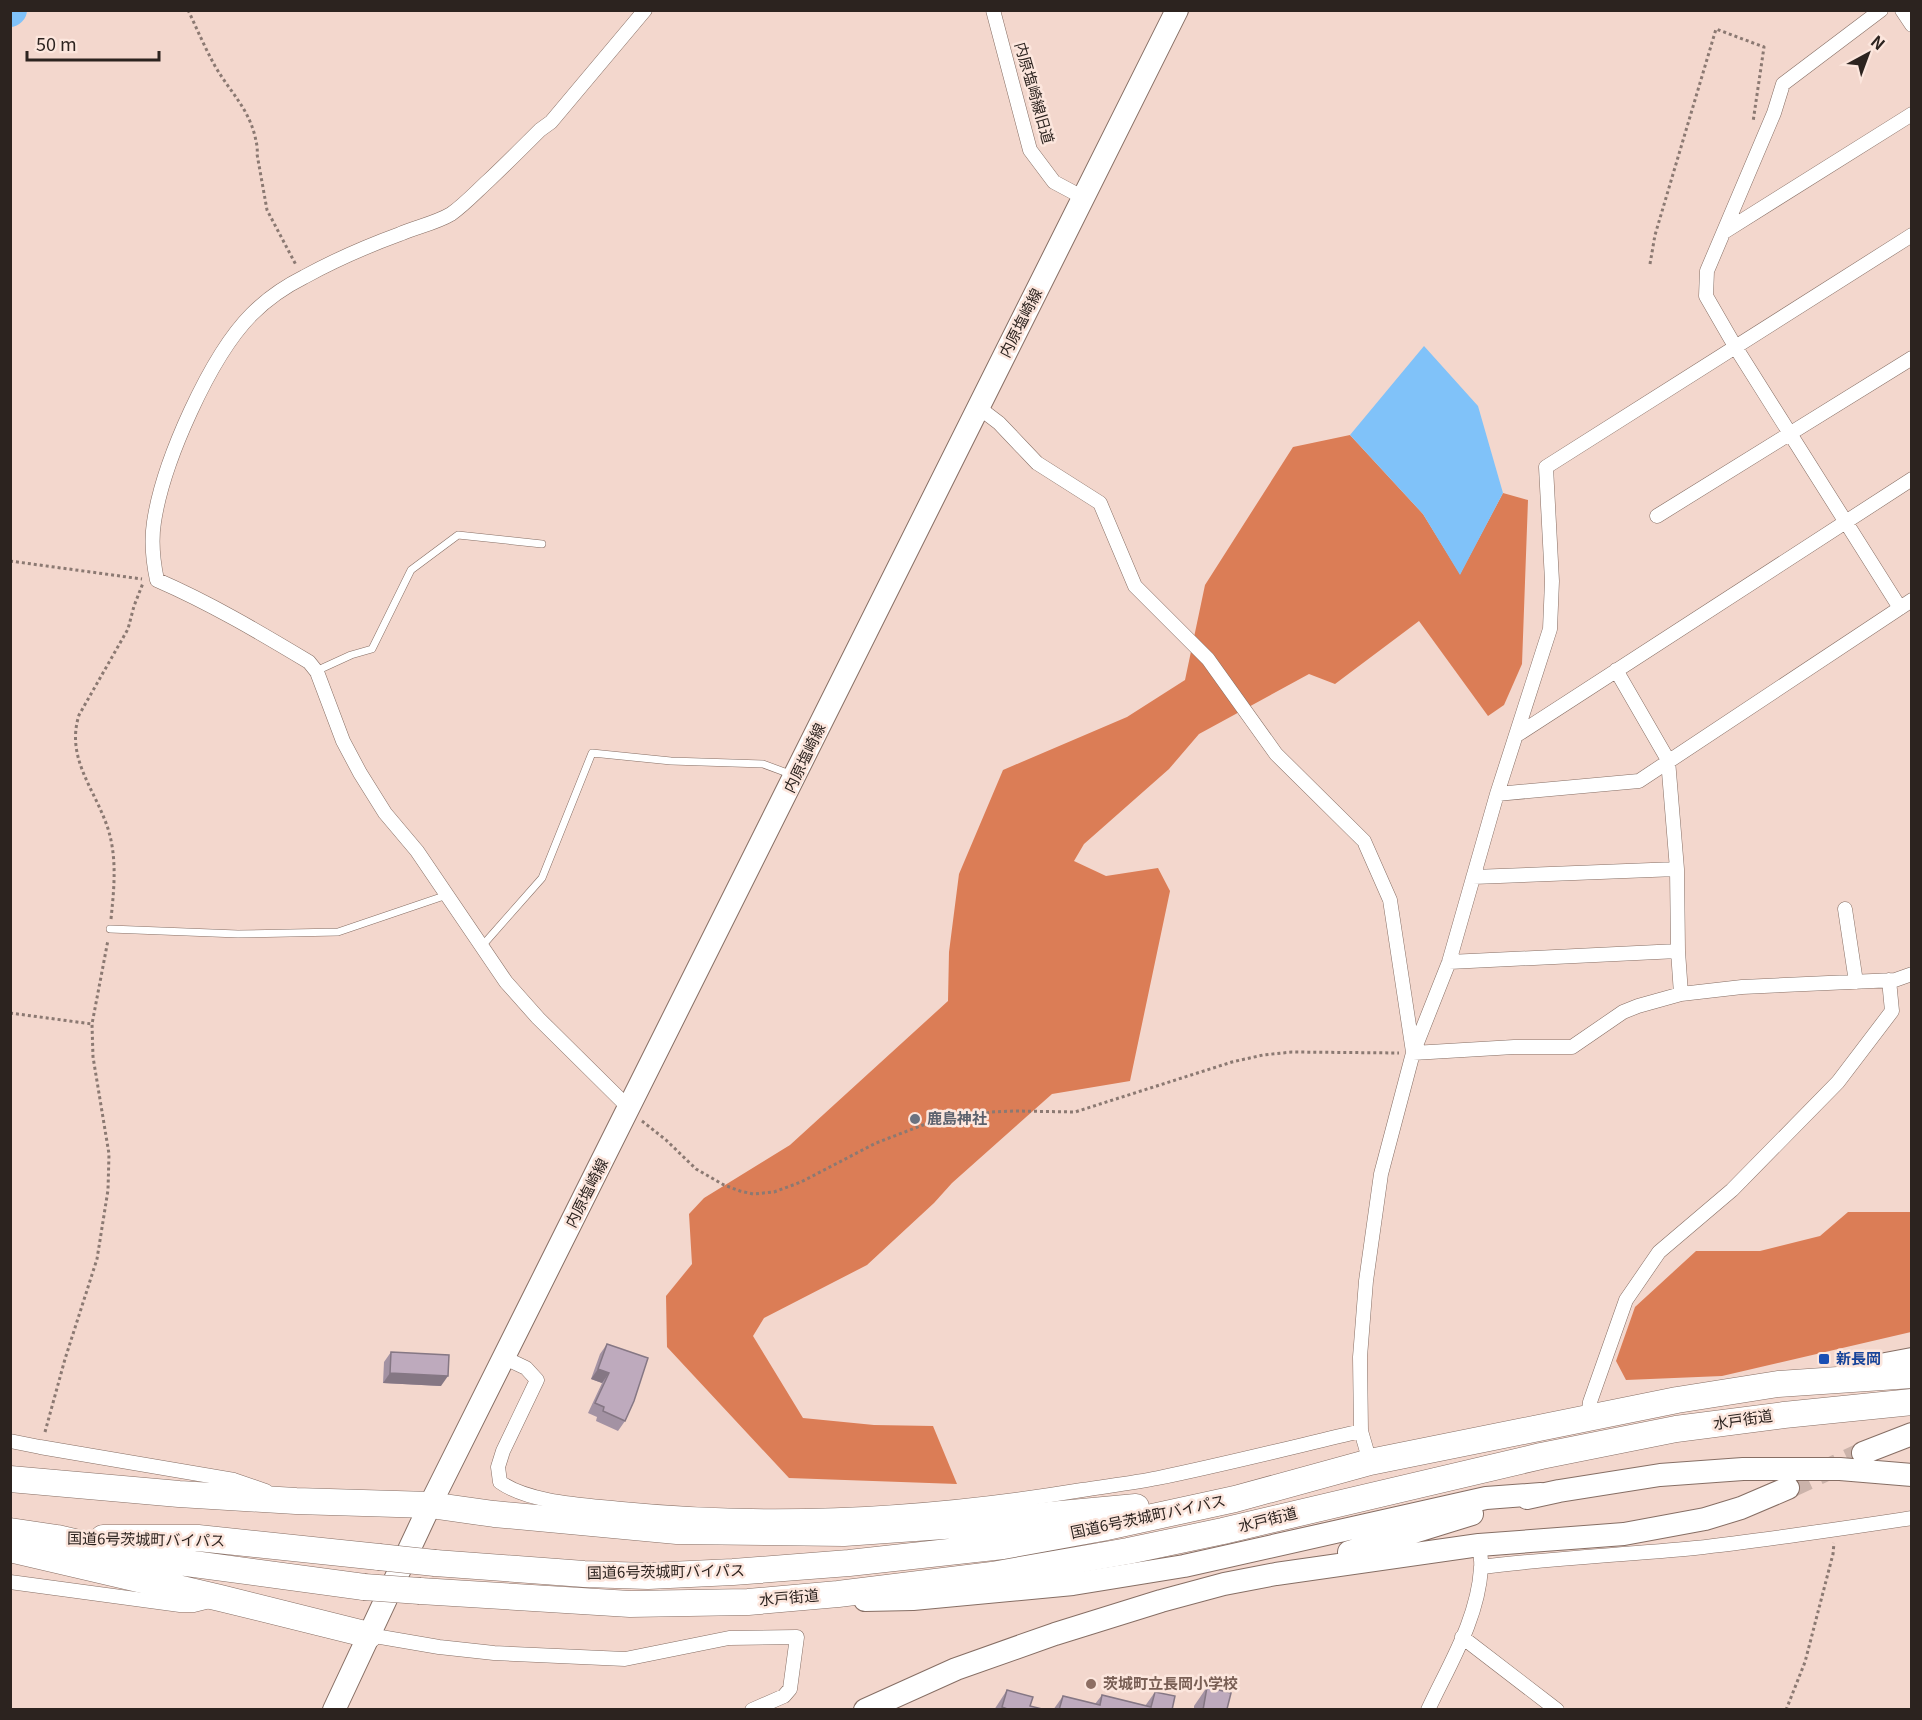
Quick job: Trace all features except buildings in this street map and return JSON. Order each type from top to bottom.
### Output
[{"type":"highway","name":"水戸街道","points":[[1235,1499],[1370,1462],[1677,1400],[1778,1384],[1911,1375]]},
{"type":"highway","name":"水戸街道","points":[[748,1602],[838,1594],[993,1575],[1223,1531],[1541,1456],[1676,1430],[1911,1401]]},
{"type":"highway","points":[[10,1479],[179,1494],[296,1501],[430,1505],[529,1518],[677,1531],[844,1533],[958,1525],[1235,1499]]},
{"type":"highway","name":"国道6号茨城町バイパス","points":[[57,1538],[198,1538],[435,1563],[584,1574],[648,1576],[745,1571],[1002,1546],[1102,1528],[1235,1499]]},
{"type":"highway","name":"国道6号茨城町バイパス","points":[[10,1531],[57,1538],[134,1556],[364,1587],[630,1604],[748,1602]]},
{"type":"highway","points":[[10,1549],[369,1635]]},
{"type":"main road","name":"内原塩崎線","points":[[430,1505],[796,777],[1177,10]]},
{"type":"main road","points":[[1778,1384],[1911,1359]]},
{"type":"main road","points":[[1863,1453],[1911,1434]]},
{"type":"main road","points":[[748,1602],[913,1599],[1073,1584],[1184,1566],[1486,1498],[1541,1494],[1660,1475],[1743,1469],[1840,1469],[1911,1475]]},
{"type":"main road","points":[[865,1710],[956,1670],[1055,1634],[1224,1584],[1276,1574],[1480,1556],[1624,1534],[1705,1519],[1741,1508],[1788,1488]]},
{"type":"main road","points":[[1276,1574],[1541,1494]]},
{"type":"main road","points":[[334,1710],[430,1505]]},
{"type":"street","points":[[629,1108],[538,1018],[506,982],[417,851],[385,813],[360,773],[343,741],[316,671],[309,662],[240,621],[157,580],[152,558],[154,522],[163,484],[177,444],[196,400],[232,339],[252,314],[271,298],[302,278],[343,256],[450,214],[551,122],[645,10]]},
{"type":"street","name":"内原塩崎線旧道","points":[[993,10],[1030,150],[1054,182],[1084,198]]},
{"type":"street","points":[[1497,794],[1639,780],[1906,604],[1846,521],[1736,348],[1706,296],[1707,271],[1764,136],[1783,84],[1881,10]]},
{"type":"street","points":[[1902,10],[1911,25]]},
{"type":"street","points":[[1724,232],[1911,114]]},
{"type":"street","points":[[1370,1462],[1361,1431],[1360,1357],[1366,1281],[1381,1174],[1413,1053],[1449,962],[1497,794],[1550,629],[1552,581],[1546,467],[1911,235]]},
{"type":"street","points":[[1657,516],[1911,358]]},
{"type":"street","points":[[978,407],[999,423],[1037,463],[1100,503],[1135,586],[1208,659],[1276,754],[1364,841],[1390,900],[1413,1053]]},
{"type":"street","points":[[1517,735],[1911,479]]},
{"type":"street","points":[[1616,670],[1668,760],[1677,869],[1681,994]]},
{"type":"street","points":[[1473,877],[1677,869]]},
{"type":"street","points":[[1845,909],[1856,982]]},
{"type":"street","points":[[1449,962],[1678,951]]},
{"type":"street","points":[[1413,1053],[1514,1047],[1572,1047],[1623,1012],[1681,994],[1742,987],[1895,980],[1911,974]]},
{"type":"street","points":[[1588,1418],[1590,1402],[1626,1300],[1659,1252],[1732,1190],[1838,1082],[1892,1011],[1888,980]]},
{"type":"street","points":[[505,1358],[526,1368],[537,1380],[503,1451],[498,1467],[501,1482],[526,1496],[593,1506],[662,1512],[736,1516],[822,1516],[907,1512],[993,1503],[1156,1478],[1361,1431]]},
{"type":"street","points":[[10,1440],[40,1448],[234,1480],[296,1501]]},
{"type":"street","points":[[1428,1710],[1462,1637],[1477,1595],[1480,1556],[1525,1561],[1694,1548],[1911,1518]]},
{"type":"street","points":[[10,1582],[180,1605],[194,1605],[220,1598]]},
{"type":"street","points":[[369,1635],[439,1647],[494,1653],[625,1659],[729,1638],[797,1637],[790,1689],[784,1696],[752,1710]]},
{"type":"street","points":[[1462,1637],[1557,1710]]},
{"type":"lane","points":[[316,671],[351,655],[372,649],[411,570],[458,535],[542,543]]},
{"type":"lane","points":[[482,946],[543,878],[592,753],[671,761],[764,764],[796,777]]},
{"type":"lane","points":[[110,929],[238,934],[338,932],[447,895]]},
{"type":"path","points":[[188,10],[224,82],[242,104],[250,119],[258,148],[257,154],[267,210],[302,278]]},
{"type":"path","points":[[1650,264],[1655,235],[1716,29],[1764,47],[1752,125],[1764,136]]},
{"type":"path","points":[[10,561],[144,579],[128,629],[79,715],[75,729],[74,744],[78,760],[105,822],[114,856],[115,879],[110,929],[92,1024],[93,1057],[109,1154],[108,1190],[97,1259],[40,1448]]},
{"type":"path","points":[[10,1013],[92,1024]]},
{"type":"path","points":[[629,1108],[696,1169],[740,1191],[753,1194],[789,1188],[876,1143],[923,1125],[992,1112],[1075,1112],[1232,1062],[1263,1055],[1292,1052],[1413,1053]]},
{"type":"path","points":[[1786,1710],[1805,1662],[1833,1554],[1835,1530]]},
{"type":"shaded area","points":[[1350,435],[1423,514],[1460,574],[1503,493],[1528,500],[1522,664],[1504,705],[1488,716],[1419,621],[1335,684],[1309,674],[1199,734],[1169,769],[1084,844],[1074,861],[1106,876],[1158,868],[1170,891],[1130,1081],[1052,1094],[952,1183],[934,1203],[867,1265],[764,1318],[753,1336],[803,1418],[874,1425],[933,1426],[957,1484],[789,1478],[667,1347],[666,1296],[692,1264],[689,1214],[704,1198],[790,1145],[948,1001],[949,952],[959,874],[1003,770],[1127,717],[1185,680],[1205,585],[1293,447]]},
{"type":"shaded area","points":[[1848,1212],[1911,1212],[1911,1332],[1722,1376],[1626,1380],[1616,1361],[1635,1307],[1696,1251],[1760,1251],[1820,1236]]},
{"type":"water","points":[[1424,346],[1478,406],[1503,493],[1460,575],[1423,514],[1350,435]]},
{"type":"tunnel","points":[[1788,1488],[1863,1453]]},
{"type":"place","name":"鹿島神社","points":[[915,1119]]},
{"type":"place","name":"新長岡","points":[[1824,1359]]},
{"type":"place","name":"茨城町立長岡小学校","points":[[1091,1684]]}]
